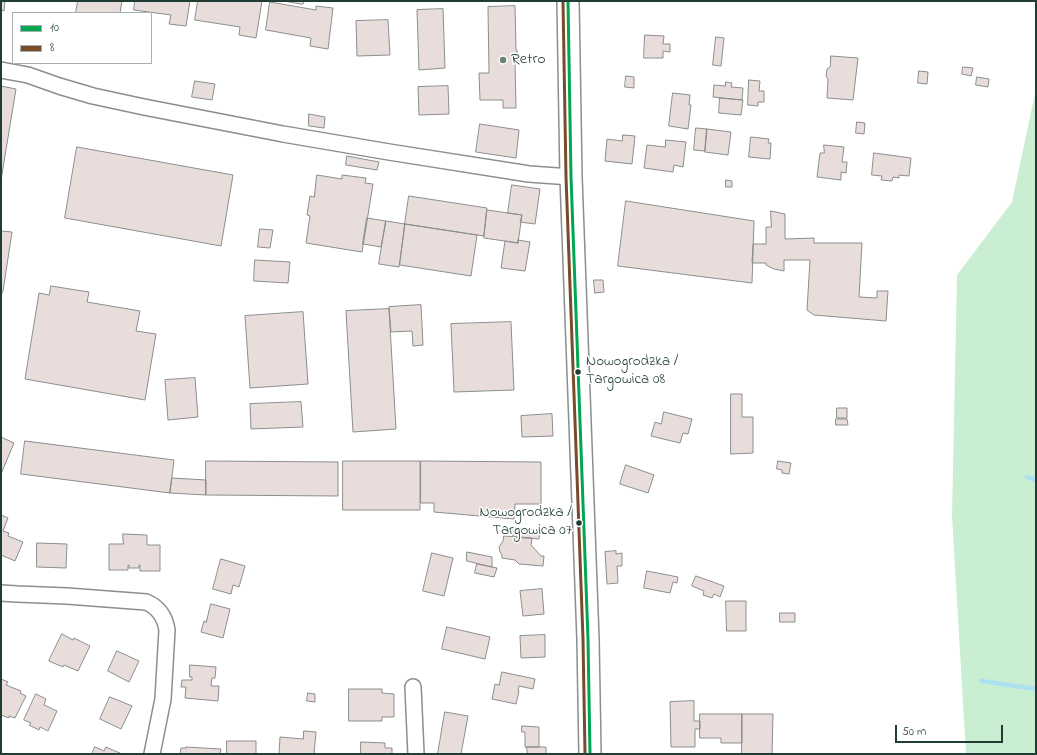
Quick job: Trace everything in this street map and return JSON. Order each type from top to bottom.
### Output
[{"type":"main road","points":[[568,1],[571,177],[588,623],[590,754]]},
{"type":"street","points":[[1,70],[28,75],[93,96],[283,134],[544,176],[571,177]]},
{"type":"street","points":[[1,593],[146,602],[158,610],[165,622],[167,630],[163,699],[152,754]]},
{"type":"street","points":[[413,687],[416,754]]},
{"type":"green space","points":[[1036,89],[1036,754],[966,754],[952,516],[957,275],[1012,202]]},
{"type":"building","points":[[1,1],[5,1],[4,11],[1,10]]},
{"type":"building","points":[[78,1],[122,1],[120,12],[76,12]]},
{"type":"building","points":[[135,1],[190,1],[186,26],[169,24],[171,15],[134,10]]},
{"type":"building","points":[[198,1],[262,1],[256,38],[239,35],[240,27],[195,20]]},
{"type":"building","points":[[284,1],[304,1],[303,4]]},
{"type":"building","points":[[270,2],[316,10],[316,6],[333,8],[328,49],[310,46],[311,38],[266,30]]},
{"type":"building","name":"Retro","points":[[515,6],[516,50],[518,63],[515,64],[516,108],[503,108],[503,100],[480,100],[479,73],[489,73],[488,7]]},
{"type":"building","points":[[443,9],[445,68],[419,70],[417,10]]},
{"type":"building","points":[[388,20],[390,55],[357,56],[356,21]]},
{"type":"building","points":[[645,35],[664,36],[663,44],[670,44],[670,52],[663,51],[663,58],[644,58]]},
{"type":"building","points":[[716,37],[724,38],[721,66],[713,65]]},
{"type":"building","points":[[831,56],[858,58],[853,100],[827,98],[828,79],[826,76],[827,69],[830,67]]},
{"type":"building","points":[[963,67],[973,68],[971,76],[962,74]]},
{"type":"building","points":[[919,71],[928,72],[927,84],[918,83]]},
{"type":"building","points":[[626,76],[634,77],[634,88],[625,87]]},
{"type":"building","points":[[977,77],[989,79],[988,87],[976,85]]},
{"type":"building","points":[[749,80],[760,81],[759,91],[764,91],[764,102],[758,102],[758,106],[748,105]]},
{"type":"building","points":[[195,81],[215,84],[212,100],[192,97]]},
{"type":"building","points":[[726,82],[732,83],[731,87],[743,88],[742,100],[713,97],[714,85],[725,86]]},
{"type":"building","points":[[1,86],[16,89],[1,180]]},
{"type":"building","points":[[448,86],[449,114],[419,115],[418,87]]},
{"type":"building","points":[[673,93],[690,95],[689,105],[691,105],[688,129],[669,126]]},
{"type":"building","points":[[720,98],[743,100],[741,115],[719,113]]},
{"type":"building","points":[[309,114],[325,117],[324,128],[309,126]]},
{"type":"building","points":[[857,122],[865,123],[864,134],[856,133]]},
{"type":"building","points":[[480,124],[519,130],[516,158],[476,152]]},
{"type":"building","points":[[696,128],[707,129],[705,151],[694,150]]},
{"type":"building","points":[[707,129],[731,132],[728,155],[705,152]]},
{"type":"building","points":[[623,135],[635,136],[632,164],[605,161],[607,139],[622,141]]},
{"type":"building","points":[[751,137],[769,139],[768,143],[771,143],[770,159],[749,157]]},
{"type":"building","points":[[666,140],[686,142],[683,167],[674,165],[673,172],[644,168],[647,145],[665,147]]},
{"type":"building","points":[[824,145],[844,147],[842,162],[847,162],[846,173],[841,172],[841,180],[817,177],[820,153],[824,153]]},
{"type":"building","points":[[77,147],[233,175],[221,246],[65,218]]},
{"type":"building","points":[[874,153],[911,158],[909,176],[899,175],[899,178],[893,177],[892,181],[881,180],[882,176],[872,175]]},
{"type":"building","points":[[347,156],[379,162],[377,170],[346,165]]},
{"type":"building","points":[[317,175],[342,179],[342,175],[366,178],[365,183],[373,184],[362,252],[306,243],[310,216],[307,215],[310,196],[314,197]]},
{"type":"building","points":[[726,180],[732,181],[732,187],[726,187]]},
{"type":"building","points":[[512,185],[540,189],[535,224],[520,222],[522,215],[508,213]]},
{"type":"building","points":[[409,196],[487,208],[484,236],[405,224]]},
{"type":"building","points":[[626,201],[754,221],[752,283],[618,266]]},
{"type":"building","points":[[487,210],[522,215],[518,243],[484,238]]},
{"type":"building","points":[[771,211],[785,214],[785,239],[814,238],[814,243],[862,243],[859,297],[877,298],[877,291],[888,291],[886,321],[814,315],[807,310],[810,260],[784,260],[784,271],[774,269],[766,265],[766,263],[752,263],[753,244],[766,244],[766,227],[771,227]]},
{"type":"building","points":[[367,218],[386,221],[381,247],[363,244]]},
{"type":"building","points":[[386,221],[405,224],[399,267],[379,264]]},
{"type":"building","points":[[405,224],[477,235],[471,276],[400,265]]},
{"type":"building","points":[[260,229],[273,230],[270,248],[258,247]]},
{"type":"building","points":[[1,231],[12,232],[3,291],[1,295]]},
{"type":"building","points":[[518,240],[530,242],[525,271],[501,268],[505,241],[518,243]]},
{"type":"building","points":[[255,260],[290,262],[288,283],[254,281]]},
{"type":"building","points":[[594,280],[603,280],[604,292],[595,293]]},
{"type":"building","points":[[51,286],[89,292],[87,302],[140,311],[136,331],[156,334],[145,400],[25,379],[39,293],[49,295]]},
{"type":"building","points":[[421,305],[423,345],[413,346],[412,331],[391,332],[389,307]]},
{"type":"building","points":[[389,309],[396,429],[353,432],[346,311]]},
{"type":"building","points":[[303,312],[308,384],[250,388],[245,316]]},
{"type":"building","points":[[511,322],[514,390],[454,392],[451,324]]},
{"type":"building","points":[[195,378],[198,417],[168,420],[165,380]]},
{"type":"building","points":[[731,394],[742,394],[742,417],[753,417],[753,453],[731,454]]},
{"type":"building","points":[[301,402],[303,427],[251,429],[250,404]]},
{"type":"building","points":[[837,408],[847,408],[847,418],[837,418]]},
{"type":"building","points":[[664,412],[692,419],[688,434],[683,433],[680,443],[651,436],[655,422],[661,424]]},
{"type":"building","points":[[552,414],[553,436],[522,437],[521,416]]},
{"type":"building","points":[[836,419],[847,419],[848,425],[836,425]]},
{"type":"building","points":[[1,437],[14,443],[1,474]]},
{"type":"building","points":[[25,441],[174,460],[170,493],[21,474]]},
{"type":"building","points":[[206,461],[338,462],[338,496],[206,495]]},
{"type":"building","points":[[343,461],[420,461],[420,510],[343,510]]},
{"type":"building","points":[[421,461],[541,462],[541,504],[515,504],[514,519],[434,512],[434,503],[421,503]]},
{"type":"building","points":[[778,461],[791,463],[789,474],[782,473],[782,470],[777,469]]},
{"type":"building","points":[[626,465],[654,475],[648,493],[620,484]]},
{"type":"building","points":[[172,478],[206,480],[206,495],[170,493]]},
{"type":"building","points":[[1,515],[8,518],[3,531],[9,533],[8,536],[23,542],[15,561],[1,555]]},
{"type":"building","points":[[514,528],[540,530],[539,539],[513,537]]},
{"type":"building","points":[[123,534],[147,535],[147,545],[160,545],[160,571],[140,571],[140,565],[139,568],[129,568],[128,565],[128,570],[109,570],[109,544],[123,544]]},
{"type":"building","points":[[504,536],[532,538],[531,545],[541,556],[544,556],[543,566],[519,564],[515,560],[502,558],[499,547]]},
{"type":"building","points":[[37,543],[67,544],[66,568],[37,567]]},
{"type":"building","points":[[616,551],[616,554],[622,553],[622,566],[617,566],[618,583],[607,584],[605,552]]},
{"type":"building","points":[[467,552],[492,557],[492,567],[467,561]]},
{"type":"building","points":[[432,553],[453,558],[444,596],[423,591]]},
{"type":"building","points":[[221,559],[245,566],[239,587],[233,585],[231,594],[213,589]]},
{"type":"building","points":[[477,564],[497,568],[494,577],[475,573]]},
{"type":"building","points":[[647,571],[678,577],[677,583],[673,582],[670,593],[644,588]]},
{"type":"building","points":[[696,576],[724,586],[720,597],[714,594],[712,598],[703,595],[704,591],[692,586]]},
{"type":"building","points":[[542,589],[544,614],[523,616],[520,591]]},
{"type":"building","points":[[726,601],[746,601],[746,631],[727,631]]},
{"type":"building","points":[[211,604],[230,609],[223,638],[201,632],[204,621],[206,622]]},
{"type":"building","points":[[780,613],[795,613],[795,622],[780,622]]},
{"type":"building","points":[[447,627],[490,637],[485,659],[442,649]]},
{"type":"building","points":[[62,634],[90,646],[78,671],[49,661]]},
{"type":"building","points":[[545,635],[545,657],[521,658],[520,636]]},
{"type":"building","points":[[117,651],[139,661],[129,682],[108,671]]},
{"type":"building","points":[[190,665],[216,667],[215,678],[212,678],[211,686],[219,686],[218,701],[185,698],[186,687],[181,687],[182,680],[192,680],[192,677],[190,677]]},
{"type":"building","points":[[502,672],[535,679],[533,689],[519,686],[516,704],[492,699],[495,684],[499,685]]},
{"type":"building","points":[[1,679],[8,682],[6,685],[21,691],[20,693],[26,696],[15,718],[9,716],[9,718],[1,715]]},
{"type":"building","points":[[349,689],[382,689],[382,693],[394,694],[394,717],[382,717],[382,721],[349,721]]},
{"type":"building","points":[[308,693],[315,694],[315,702],[307,701]]},
{"type":"building","points":[[36,694],[46,699],[44,705],[57,711],[48,731],[40,727],[39,730],[29,725],[31,723],[24,720]]},
{"type":"building","points":[[110,697],[132,706],[121,729],[100,719]]},
{"type":"building","points":[[694,701],[694,721],[700,721],[700,729],[695,729],[695,747],[671,747],[670,702]]},
{"type":"building","points":[[445,712],[468,716],[461,754],[438,754]]},
{"type":"building","points":[[700,714],[742,714],[742,743],[721,743],[721,738],[700,738]]},
{"type":"building","points":[[742,714],[773,714],[772,754],[742,754]]},
{"type":"building","points":[[522,726],[539,727],[539,747],[525,747],[525,732],[522,732]]},
{"type":"building","points":[[304,731],[316,732],[314,754],[279,754],[280,737],[303,739]]},
{"type":"building","points":[[227,741],[256,741],[256,754],[227,754]]},
{"type":"building","points":[[361,742],[385,743],[385,748],[392,748],[392,754],[361,754]]},
{"type":"building","points":[[95,747],[104,751],[106,747],[122,754],[92,754]]},
{"type":"building","points":[[527,747],[546,747],[546,754],[527,754]]},
{"type":"building","points":[[181,748],[221,749],[220,754],[180,754]]},
{"type":"waterway","points":[[1027,477],[1036,480]]},
{"type":"waterway","points":[[981,681],[1036,689]]},
{"type":"transit line","name":"8","points":[[563,1],[566,177],[583,639],[585,754]]},
{"type":"transit line","name":"10","points":[[568,1],[571,177],[588,639],[590,754]]},
{"type":"place","name":"Retro","points":[[503,60]]},
{"type":"place","name":"Nowogrodzka / Targowica 08","points":[[578,372]]},
{"type":"place","name":"Nowogrodzka / Targowica 07","points":[[579,523]]}]
